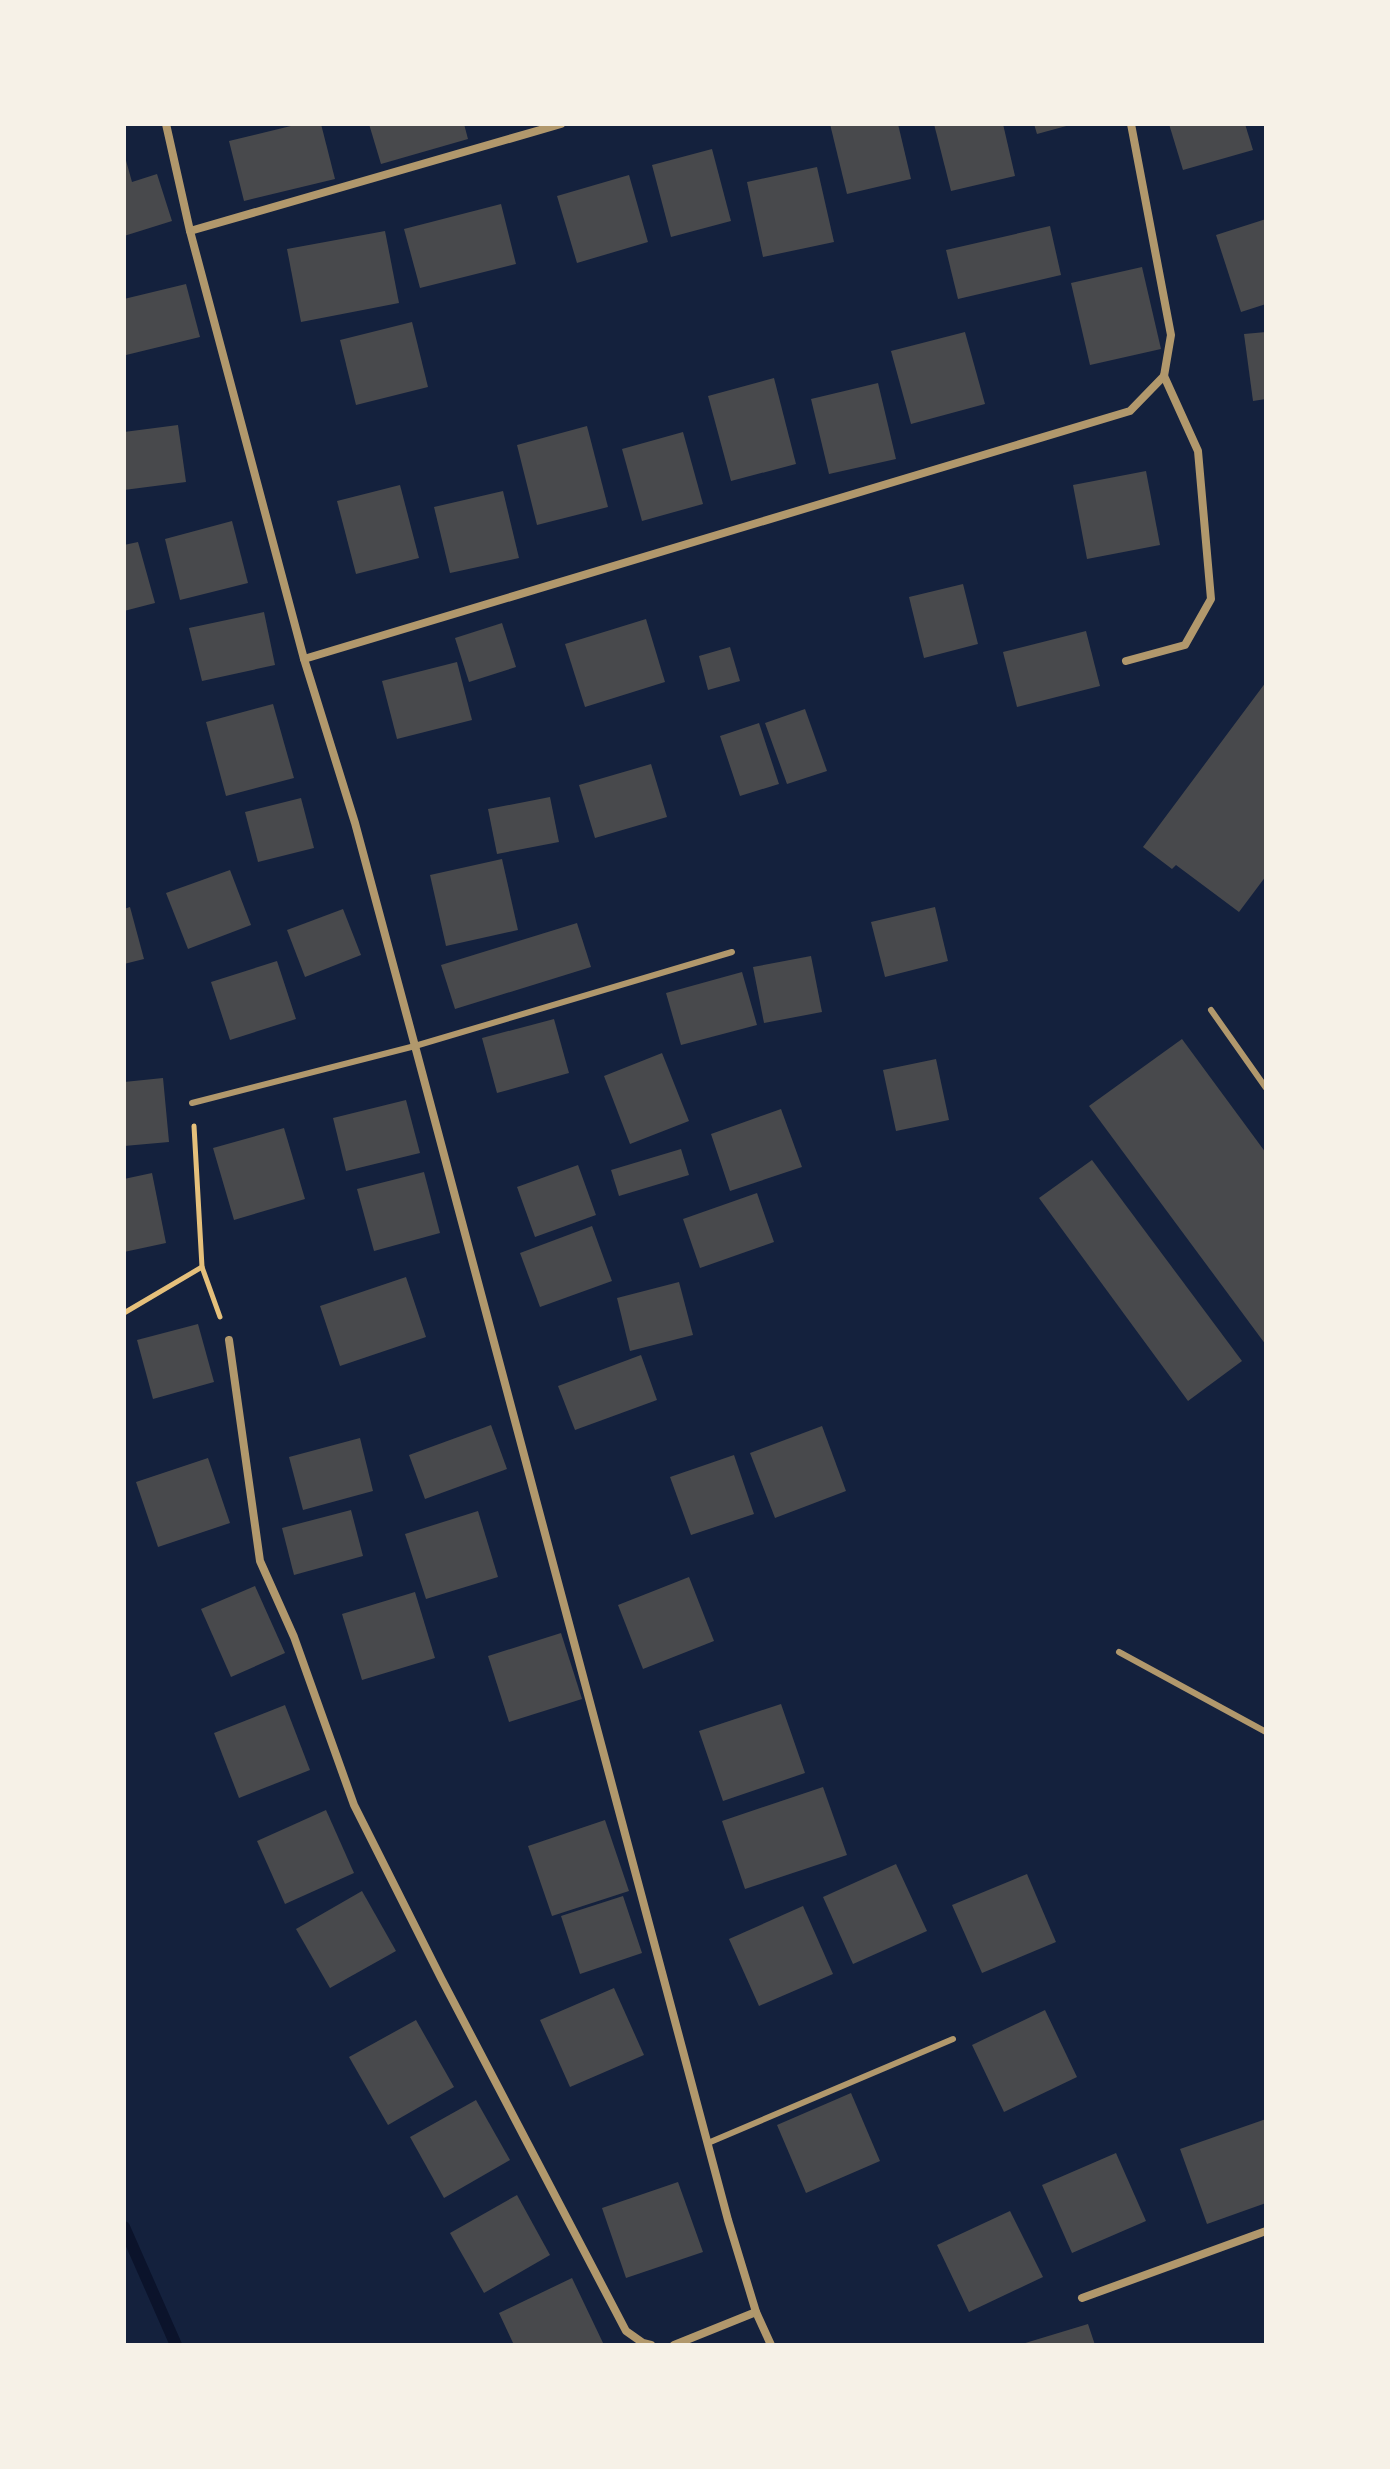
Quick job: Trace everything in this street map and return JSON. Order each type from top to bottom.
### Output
[{"type":"street","points":[[166,124],[190,231],[304,659],[355,823],[708,2143],[756,2312],[771,2345]]},
{"type":"street","points":[[190,231],[561,124]]},
{"type":"street","points":[[1126,661],[1185,645],[1211,599],[1198,451],[1164,376],[1171,335],[1131,124]]},
{"type":"street","points":[[304,659],[1130,411],[1164,376]]},
{"type":"street","points":[[229,1340],[260,1561],[294,1637],[354,1805],[626,2331],[651,2345]]},
{"type":"street","points":[[1082,2298],[1266,2231]]},
{"type":"street","points":[[674,2345],[756,2312]]},
{"type":"lane","points":[[192,1103],[415,1046],[732,952]]},
{"type":"lane","points":[[1211,1010],[1266,1088]]},
{"type":"lane","points":[[1119,1652],[1266,1732]]},
{"type":"lane","points":[[708,2143],[953,2039]]},
{"type":"path","points":[[192,1103],[202,1267],[229,1340]]},
{"type":"path","points":[[124,1313],[202,1267]]},
{"type":"building","points":[[299,124],[321,124],[335,179],[244,201],[229,141]]},
{"type":"building","points":[[369,124],[464,124],[468,139],[381,164]]},
{"type":"building","points":[[830,124],[898,124],[911,179],[847,194]]},
{"type":"building","points":[[934,124],[1003,124],[1015,176],[951,191]]},
{"type":"building","points":[[1034,124],[1070,124],[1070,125],[1037,134]]},
{"type":"building","points":[[1169,124],[1245,124],[1253,150],[1183,170]]},
{"type":"building","points":[[712,149],[731,221],[671,237],[652,165]]},
{"type":"building","points":[[125,157],[132,182],[157,174],[172,221],[124,236]]},
{"type":"building","points":[[817,167],[834,242],[763,257],[747,182]]},
{"type":"building","points":[[629,175],[648,242],[577,263],[557,196]]},
{"type":"building","points":[[501,204],[516,264],[420,288],[404,229]]},
{"type":"building","points":[[1266,219],[1266,304],[1241,312],[1216,235]]},
{"type":"building","points":[[1050,226],[1061,275],[958,299],[946,250]]},
{"type":"building","points":[[385,231],[399,303],[301,322],[287,249]]},
{"type":"building","points":[[1142,267],[1161,349],[1090,365],[1071,283]]},
{"type":"building","points":[[186,284],[200,337],[126,355],[124,299]]},
{"type":"building","points":[[412,322],[428,387],[356,405],[340,340]]},
{"type":"building","points":[[965,332],[985,404],[911,424],[891,351]]},
{"type":"building","points":[[1266,332],[1266,399],[1253,401],[1244,334]]},
{"type":"building","points":[[774,378],[796,464],[731,481],[708,396]]},
{"type":"building","points":[[878,383],[896,459],[829,474],[811,399]]},
{"type":"building","points":[[178,425],[186,482],[124,490],[124,432]]},
{"type":"building","points":[[587,426],[608,507],[537,525],[517,445]]},
{"type":"building","points":[[683,432],[703,504],[642,521],[622,449]]},
{"type":"building","points":[[1146,471],[1160,545],[1087,559],[1073,485]]},
{"type":"building","points":[[400,485],[419,558],[356,574],[337,501]]},
{"type":"building","points":[[503,491],[519,558],[450,573],[434,507]]},
{"type":"building","points":[[232,521],[248,583],[180,600],[165,539]]},
{"type":"building","points":[[138,542],[155,603],[124,611],[124,545]]},
{"type":"building","points":[[963,584],[978,644],[924,658],[909,597]]},
{"type":"building","points":[[264,612],[275,665],[202,681],[189,628]]},
{"type":"building","points":[[646,619],[665,682],[585,707],[565,644]]},
{"type":"building","points":[[502,623],[516,667],[469,682],[455,638]]},
{"type":"building","points":[[1086,631],[1100,686],[1017,707],[1003,652]]},
{"type":"building","points":[[730,647],[740,681],[708,690],[699,656]]},
{"type":"building","points":[[457,662],[472,720],[397,739],[382,681]]},
{"type":"building","points":[[1266,682],[1266,876],[1239,912],[1176,865],[1172,869],[1143,847]]},
{"type":"building","points":[[273,704],[294,778],[226,796],[206,722]]},
{"type":"building","points":[[805,709],[827,771],[787,784],[765,723]]},
{"type":"building","points":[[759,723],[779,784],[740,796],[720,736]]},
{"type":"building","points":[[651,764],[667,817],[595,838],[579,785]]},
{"type":"building","points":[[550,797],[559,842],[497,854],[488,809]]},
{"type":"building","points":[[301,798],[314,848],[258,862],[245,812]]},
{"type":"building","points":[[502,859],[518,930],[446,946],[430,875]]},
{"type":"building","points":[[230,870],[251,925],[188,949],[166,893]]},
{"type":"building","points":[[130,907],[144,959],[124,964],[124,909]]},
{"type":"building","points":[[935,907],[948,961],[885,977],[871,922]]},
{"type":"building","points":[[343,909],[361,955],[305,977],[287,930]]},
{"type":"building","points":[[577,923],[591,967],[455,1009],[441,965]]},
{"type":"building","points":[[811,956],[822,1012],[764,1023],[753,967]]},
{"type":"building","points":[[277,961],[296,1019],[230,1040],[211,982]]},
{"type":"building","points":[[742,972],[757,1025],[681,1045],[666,993]]},
{"type":"building","points":[[554,1019],[569,1073],[497,1093],[482,1038]]},
{"type":"building","points":[[1182,1039],[1266,1153],[1266,1345],[1089,1106]]},
{"type":"building","points":[[662,1053],[689,1121],[630,1144],[604,1076]]},
{"type":"building","points":[[936,1059],[949,1120],[896,1131],[883,1070]]},
{"type":"building","points":[[163,1078],[169,1142],[124,1146],[124,1082]]},
{"type":"building","points":[[406,1100],[420,1153],[346,1171],[333,1118]]},
{"type":"building","points":[[781,1109],[802,1167],[730,1191],[711,1134]]},
{"type":"building","points":[[284,1128],[305,1199],[234,1220],[213,1148]]},
{"type":"building","points":[[681,1149],[689,1175],[619,1196],[611,1170]]},
{"type":"building","points":[[1092,1160],[1242,1361],[1188,1401],[1039,1198]]},
{"type":"building","points":[[578,1165],[596,1215],[535,1237],[517,1187]]},
{"type":"building","points":[[424,1172],[440,1233],[374,1251],[357,1189]]},
{"type":"building","points":[[152,1173],[166,1243],[124,1252],[124,1179]]},
{"type":"building","points":[[757,1193],[774,1242],[700,1268],[683,1219]]},
{"type":"building","points":[[592,1226],[612,1281],[540,1307],[520,1253]]},
{"type":"building","points":[[406,1277],[426,1337],[340,1366],[320,1306]]},
{"type":"building","points":[[679,1282],[693,1335],[630,1351],[617,1298]]},
{"type":"building","points":[[198,1324],[214,1382],[153,1399],[137,1340]]},
{"type":"building","points":[[641,1355],[657,1400],[575,1430],[558,1386]]},
{"type":"building","points":[[491,1425],[507,1469],[425,1499],[409,1455]]},
{"type":"building","points":[[822,1426],[846,1491],[775,1518],[750,1453]]},
{"type":"building","points":[[360,1438],[373,1491],[303,1510],[289,1457]]},
{"type":"building","points":[[734,1455],[754,1514],[691,1535],[670,1477]]},
{"type":"building","points":[[208,1458],[230,1523],[158,1547],[136,1482]]},
{"type":"building","points":[[351,1510],[363,1556],[294,1575],[282,1528]]},
{"type":"building","points":[[478,1511],[498,1577],[426,1599],[405,1534]]},
{"type":"building","points":[[689,1577],[714,1641],[643,1669],[618,1605]]},
{"type":"building","points":[[255,1586],[285,1653],[231,1677],[201,1609]]},
{"type":"building","points":[[415,1592],[435,1658],[362,1680],[342,1614]]},
{"type":"building","points":[[561,1633],[582,1699],[509,1722],[488,1656]]},
{"type":"building","points":[[781,1704],[805,1773],[723,1801],[699,1731]]},
{"type":"building","points":[[285,1705],[310,1770],[239,1798],[214,1733]]},
{"type":"building","points":[[823,1787],[847,1855],[745,1889],[722,1821]]},
{"type":"building","points":[[326,1810],[354,1873],[285,1904],[257,1841]]},
{"type":"building","points":[[605,1820],[629,1891],[552,1916],[528,1846]]},
{"type":"building","points":[[896,1864],[927,1931],[853,1964],[823,1897]]},
{"type":"building","points":[[1027,1874],[1056,1942],[982,1973],[952,1905]]},
{"type":"building","points":[[362,1891],[396,1951],[330,1988],[296,1929]]},
{"type":"building","points":[[623,1896],[642,1953],[580,1974],[561,1916]]},
{"type":"building","points":[[803,1906],[833,1974],[759,2006],[729,1939]]},
{"type":"building","points":[[614,1988],[644,2055],[570,2087],[540,2020]]},
{"type":"building","points":[[1045,2010],[1077,2077],[1004,2112],[972,2045]]},
{"type":"building","points":[[416,2020],[454,2087],[388,2125],[349,2057]]},
{"type":"building","points":[[851,2093],[880,2161],[806,2193],[777,2125]]},
{"type":"building","points":[[476,2100],[510,2160],[444,2198],[410,2137]]},
{"type":"building","points":[[1266,2119],[1266,2203],[1207,2224],[1180,2149]]},
{"type":"building","points":[[1116,2153],[1146,2221],[1072,2253],[1042,2185]]},
{"type":"building","points":[[678,2182],[703,2252],[626,2278],[602,2208]]},
{"type":"building","points":[[517,2195],[550,2255],[484,2293],[450,2233]]},
{"type":"building","points":[[1010,2211],[1043,2277],[969,2312],[937,2245]]},
{"type":"building","points":[[572,2278],[604,2345],[514,2345],[499,2313]]},
{"type":"building","points":[[1088,2324],[1095,2345],[1022,2345],[1022,2344]]},
{"type":"waterway","points":[[124,2227],[176,2345]]}]
